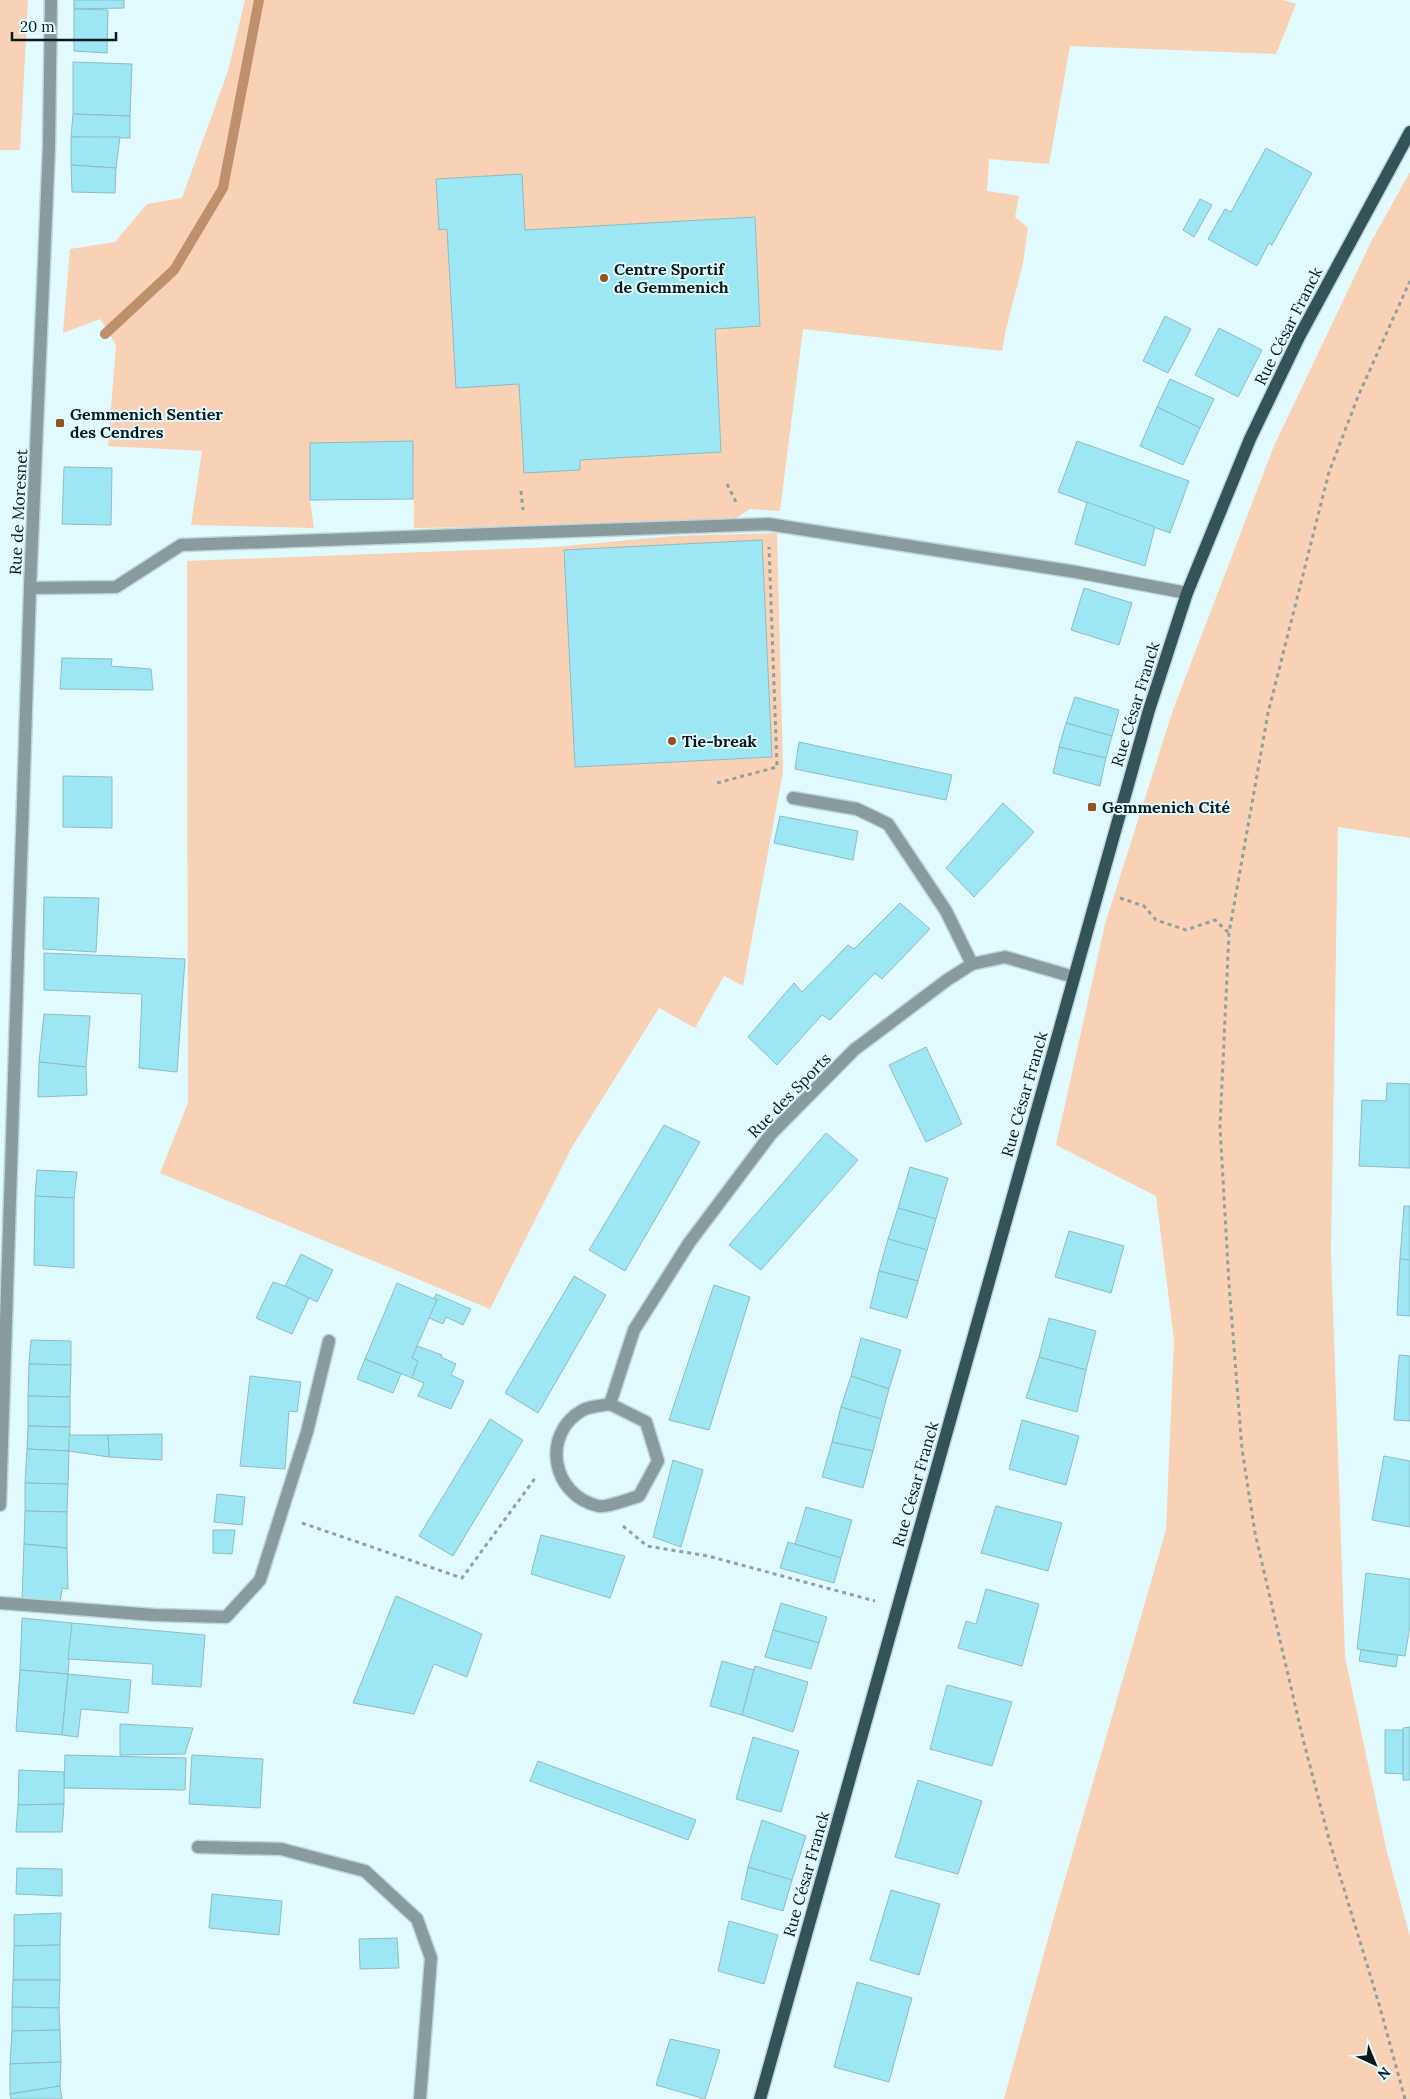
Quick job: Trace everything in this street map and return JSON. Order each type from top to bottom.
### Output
[{"type":"main road","name":"Rue César Franck","points":[[760,2099],[1149,710],[1187,593],[1250,440],[1299,337],[1410,132]]},
{"type":"street","name":"Rue de Moresnet","points":[[0,1505],[30,588],[49,147],[50,0]]},
{"type":"street","points":[[30,588],[116,587],[181,545],[768,524],[1076,572],[1187,593]]},
{"type":"street","points":[[793,798],[857,809],[888,824],[946,911],[972,964]]},
{"type":"street","name":"Rue des Sports","points":[[610,1404],[634,1330],[689,1243],[770,1134],[854,1050],[947,980],[972,964],[1005,957],[1074,977]]},
{"type":"street","points":[[0,1603],[154,1615],[226,1617],[260,1580],[307,1432],[329,1341]]},
{"type":"street","points":[[610,1404],[646,1422],[658,1460],[639,1496],[599,1506],[576,1496],[565,1483],[560,1476],[555,1450],[564,1426],[584,1409],[610,1404]]},
{"type":"street","points":[[198,1847],[281,1849],[365,1870],[417,1919],[431,1958],[420,2099]]},
{"type":"path","points":[[1405,2099],[1379,2004],[1330,1843],[1303,1739],[1255,1533],[1243,1458],[1229,1284],[1220,1127],[1229,933],[1268,713],[1329,472],[1359,394],[1410,280]]},
{"type":"path","points":[[716,783],[777,766],[768,524]]},
{"type":"path","points":[[1099,889],[1144,906],[1156,920],[1186,930],[1215,920],[1229,933]]},
{"type":"path","points":[[280,1516],[462,1578],[555,1450]]},
{"type":"path","points":[[599,1506],[647,1546],[708,1556],[897,1607]]},
{"type":"shaded area","points":[[0,0],[28,0],[20,150],[0,150]]},
{"type":"shaded area","points":[[245,0],[1283,0],[1296,4],[1276,54],[1070,46],[1049,164],[989,159],[987,191],[1019,196],[1015,217],[1028,228],[1023,263],[1002,351],[803,329],[780,511],[750,509],[736,518],[602,525],[414,528],[413,457],[310,443],[310,500],[314,528],[191,525],[202,451],[108,446],[116,345],[100,319],[63,333],[70,249],[115,242],[147,204],[182,198],[228,71]]},
{"type":"shaded area","points":[[1410,172],[1410,838],[1338,827],[1331,1252],[1345,1657],[1387,1852],[1410,1937],[1410,2099],[1004,2099],[1054,1917],[1166,1530],[1174,1340],[1156,1196],[1056,1145],[1105,924],[1173,710],[1274,446],[1371,242]]},
{"type":"shaded area","points":[[777,533],[783,772],[743,986],[724,976],[695,1028],[659,1008],[572,1147],[490,1309],[160,1173],[188,1103],[187,561],[554,547],[674,536]]},
{"type":"building","points":[[74,0],[124,0],[124,8],[74,9]]},
{"type":"building","points":[[74,9],[108,10],[107,53],[74,51]]},
{"type":"building","points":[[73,62],[132,64],[130,116],[73,114]]},
{"type":"building","points":[[73,114],[130,116],[130,138],[71,137]]},
{"type":"building","points":[[71,137],[120,137],[116,168],[71,165]]},
{"type":"building","points":[[1266,148],[1312,173],[1272,245],[1269,243],[1257,266],[1208,239],[1225,209],[1231,212]]},
{"type":"building","points":[[71,165],[116,168],[115,193],[72,192]]},
{"type":"building","name":"Centre Sportif de Gemmenich","points":[[522,174],[525,230],[755,217],[760,326],[715,329],[721,452],[580,460],[580,470],[524,473],[519,384],[456,388],[447,229],[439,230],[436,179]]},
{"type":"building","points":[[1200,199],[1212,205],[1194,237],[1183,230]]},
{"type":"building","points":[[1165,316],[1191,329],[1168,373],[1143,361]]},
{"type":"building","points":[[1219,328],[1262,350],[1238,397],[1195,375]]},
{"type":"building","points":[[1170,379],[1214,399],[1200,428],[1157,407]]},
{"type":"building","points":[[1157,407],[1200,428],[1183,465],[1140,446]]},
{"type":"building","points":[[413,441],[413,499],[310,500],[310,443]]},
{"type":"building","points":[[1077,441],[1189,481],[1170,533],[1058,492]]},
{"type":"building","points":[[64,467],[112,468],[111,525],[62,524]]},
{"type":"building","points":[[1087,502],[1155,527],[1145,566],[1075,544]]},
{"type":"building","points":[[762,540],[772,757],[575,767],[564,550]]},
{"type":"building","points":[[1084,588],[1132,603],[1119,645],[1071,630]]},
{"type":"building","points":[[62,658],[112,659],[111,666],[151,669],[153,690],[60,689]]},
{"type":"building","points":[[1075,697],[1119,710],[1112,736],[1066,723]]},
{"type":"building","points":[[1066,723],[1112,736],[1106,758],[1059,747]]},
{"type":"building","points":[[799,742],[952,775],[946,800],[795,769]]},
{"type":"building","points":[[1059,747],[1106,758],[1100,786],[1053,773]]},
{"type":"building","points":[[63,776],[112,777],[112,828],[63,827]]},
{"type":"building","points":[[1003,803],[1034,832],[974,897],[946,868]]},
{"type":"building","points":[[780,816],[858,831],[853,860],[774,843]]},
{"type":"building","points":[[44,897],[99,898],[96,952],[43,949]]},
{"type":"building","points":[[900,903],[930,929],[882,979],[875,973],[830,1020],[822,1015],[777,1065],[748,1037],[794,983],[802,992],[848,945],[854,949]]},
{"type":"building","points":[[44,953],[185,959],[177,1072],[139,1068],[142,994],[44,990]]},
{"type":"building","points":[[44,1014],[90,1016],[86,1067],[39,1062]]},
{"type":"building","points":[[926,1047],[962,1124],[926,1142],[889,1065]]},
{"type":"building","points":[[39,1062],[86,1067],[87,1095],[38,1097]]},
{"type":"building","points":[[1387,1083],[1410,1084],[1410,1168],[1359,1166],[1362,1100],[1386,1101]]},
{"type":"building","points":[[664,1125],[700,1142],[625,1271],[589,1250]]},
{"type":"building","points":[[826,1133],[858,1160],[761,1270],[729,1245]]},
{"type":"building","points":[[910,1167],[948,1178],[936,1219],[898,1208]]},
{"type":"building","points":[[37,1170],[77,1172],[74,1198],[35,1196]]},
{"type":"building","points":[[35,1196],[74,1198],[74,1268],[34,1265]]},
{"type":"building","points":[[1404,1206],[1410,1206],[1410,1260],[1400,1259]]},
{"type":"building","points":[[898,1208],[936,1219],[927,1250],[888,1239]]},
{"type":"building","points":[[1069,1231],[1124,1246],[1111,1293],[1055,1277]]},
{"type":"building","points":[[888,1239],[927,1250],[918,1281],[879,1271]]},
{"type":"building","points":[[301,1254],[333,1270],[317,1302],[285,1286]]},
{"type":"building","points":[[1400,1259],[1410,1260],[1410,1316],[1397,1315]]},
{"type":"building","points":[[879,1271],[918,1281],[907,1318],[870,1308]]},
{"type":"building","points":[[574,1276],[606,1295],[538,1413],[505,1393]]},
{"type":"building","points":[[273,1282],[309,1298],[292,1334],[256,1318]]},
{"type":"building","points":[[397,1283],[437,1300],[412,1358],[418,1361],[412,1378],[365,1359]]},
{"type":"building","points":[[714,1285],[750,1297],[709,1430],[669,1420]]},
{"type":"building","points":[[436,1294],[471,1309],[463,1325],[446,1317],[443,1324],[429,1318],[437,1300],[434,1299]]},
{"type":"building","points":[[1049,1318],[1096,1331],[1086,1370],[1039,1357]]},
{"type":"building","points":[[861,1338],[901,1350],[889,1389],[851,1376]]},
{"type":"building","points":[[31,1340],[71,1341],[71,1365],[29,1364]]},
{"type":"building","points":[[417,1346],[442,1355],[441,1357],[456,1364],[451,1375],[464,1381],[451,1409],[418,1396],[424,1383],[412,1378],[418,1361],[412,1358]]},
{"type":"building","points":[[1399,1355],[1410,1356],[1410,1421],[1394,1420]]},
{"type":"building","points":[[1039,1357],[1086,1370],[1077,1412],[1026,1398]]},
{"type":"building","points":[[365,1359],[401,1374],[393,1393],[357,1379]]},
{"type":"building","points":[[29,1364],[71,1365],[70,1397],[28,1396]]},
{"type":"building","points":[[250,1376],[301,1382],[297,1412],[289,1411],[285,1469],[240,1466]]},
{"type":"building","points":[[851,1376],[889,1389],[881,1419],[841,1407]]},
{"type":"building","points":[[28,1396],[70,1397],[70,1427],[28,1426]]},
{"type":"building","points":[[841,1407],[881,1419],[873,1451],[832,1442]]},
{"type":"building","points":[[490,1419],[523,1440],[453,1556],[419,1536]]},
{"type":"building","points":[[1022,1420],[1079,1436],[1066,1485],[1009,1469]]},
{"type":"building","points":[[28,1426],[70,1427],[69,1451],[27,1449]]},
{"type":"building","points":[[162,1434],[162,1460],[109,1457],[108,1435]]},
{"type":"building","points":[[69,1435],[108,1435],[109,1457],[69,1451]]},
{"type":"building","points":[[832,1442],[873,1451],[863,1488],[822,1477]]},
{"type":"building","points":[[27,1449],[69,1451],[68,1484],[25,1483]]},
{"type":"building","points":[[1384,1456],[1410,1461],[1410,1527],[1372,1520]]},
{"type":"building","points":[[673,1460],[703,1470],[681,1547],[653,1537]]},
{"type":"building","points":[[25,1483],[68,1484],[67,1512],[25,1511]]},
{"type":"building","points":[[217,1494],[245,1497],[242,1525],[214,1522]]},
{"type":"building","points":[[996,1506],[1062,1523],[1048,1571],[981,1553]]},
{"type":"building","points":[[806,1507],[852,1520],[841,1558],[795,1544]]},
{"type":"building","points":[[25,1511],[67,1512],[67,1548],[24,1544]]},
{"type":"building","points":[[213,1530],[235,1530],[232,1554],[213,1553]]},
{"type":"building","points":[[541,1535],[625,1556],[610,1598],[531,1574]]},
{"type":"building","points":[[788,1542],[841,1558],[834,1583],[780,1568]]},
{"type":"building","points":[[24,1544],[67,1548],[68,1589],[62,1588],[60,1603],[22,1601]]},
{"type":"building","points":[[1366,1573],[1410,1579],[1410,1625],[1405,1656],[1357,1649]]},
{"type":"building","points":[[986,1589],[1039,1604],[1022,1666],[958,1648],[966,1621],[976,1624]]},
{"type":"building","points":[[396,1596],[482,1634],[467,1677],[434,1664],[414,1714],[353,1703]]},
{"type":"building","points":[[781,1603],[827,1617],[819,1643],[773,1630]]},
{"type":"building","points":[[22,1618],[72,1623],[68,1674],[20,1670]]},
{"type":"building","points":[[72,1623],[205,1635],[201,1687],[152,1684],[153,1664],[68,1659]]},
{"type":"building","points":[[773,1630],[819,1643],[811,1669],[765,1657]]},
{"type":"building","points":[[1361,1650],[1398,1655],[1396,1667],[1359,1661]]},
{"type":"building","points":[[722,1661],[754,1670],[742,1715],[710,1706]]},
{"type":"building","points":[[755,1666],[808,1682],[793,1732],[742,1715]]},
{"type":"building","points":[[20,1670],[68,1674],[62,1735],[16,1731]]},
{"type":"building","points":[[68,1674],[131,1680],[128,1713],[81,1709],[78,1737],[62,1735]]},
{"type":"building","points":[[947,1685],[1012,1702],[992,1766],[930,1749]]},
{"type":"building","points":[[120,1724],[193,1728],[185,1754],[120,1755]]},
{"type":"building","points":[[1410,1727],[1410,1780],[1403,1780],[1403,1728]]},
{"type":"building","points":[[1385,1730],[1403,1730],[1403,1774],[1385,1773]]},
{"type":"building","points":[[753,1737],[799,1751],[781,1812],[736,1799]]},
{"type":"building","points":[[65,1755],[186,1758],[185,1790],[64,1788]]},
{"type":"building","points":[[192,1755],[263,1759],[260,1808],[189,1804]]},
{"type":"building","points":[[538,1761],[696,1820],[688,1840],[530,1781]]},
{"type":"building","points":[[19,1770],[64,1772],[64,1804],[18,1805]]},
{"type":"building","points":[[918,1780],[982,1801],[958,1874],[895,1857]]},
{"type":"building","points":[[64,1804],[62,1832],[16,1832],[18,1805]]},
{"type":"building","points":[[762,1820],[806,1836],[792,1880],[748,1867]]},
{"type":"building","points":[[748,1867],[792,1880],[783,1911],[741,1899]]},
{"type":"building","points":[[17,1868],[62,1869],[62,1896],[16,1894]]},
{"type":"building","points":[[891,1890],[940,1904],[919,1975],[870,1960]]},
{"type":"building","points":[[212,1894],[282,1901],[279,1935],[209,1928]]},
{"type":"building","points":[[61,1913],[60,1945],[14,1946],[14,1915]]},
{"type":"building","points":[[729,1921],[778,1935],[764,1984],[718,1971]]},
{"type":"building","points":[[397,1938],[399,1968],[360,1969],[359,1939]]},
{"type":"building","points":[[60,1945],[60,1980],[13,1980],[14,1946]]},
{"type":"building","points":[[13,1980],[60,1980],[59,2008],[12,2007]]},
{"type":"building","points":[[857,1982],[912,1998],[889,2082],[834,2067]]},
{"type":"building","points":[[12,2007],[59,2008],[60,2030],[12,2031]]},
{"type":"building","points":[[60,2030],[61,2062],[10,2064],[12,2031]]},
{"type":"building","points":[[670,2039],[720,2050],[705,2099],[656,2085]]},
{"type":"building","points":[[61,2062],[60,2086],[10,2094],[10,2064]]},
{"type":"building","points":[[60,2086],[62,2099],[11,2099],[10,2094]]},
{"type":"waterway","points":[[105,334],[174,270],[223,188],[259,0]]},
{"type":"place","name":"Centre Sportif de Gemmenich","points":[[604,278]]},
{"type":"place","name":"Gemmenich Sentier des Cendres","points":[[60,423]]},
{"type":"place","name":"Tie-break","points":[[672,741]]},
{"type":"place","name":"Gemmenich Cité","points":[[1092,807]]}]
